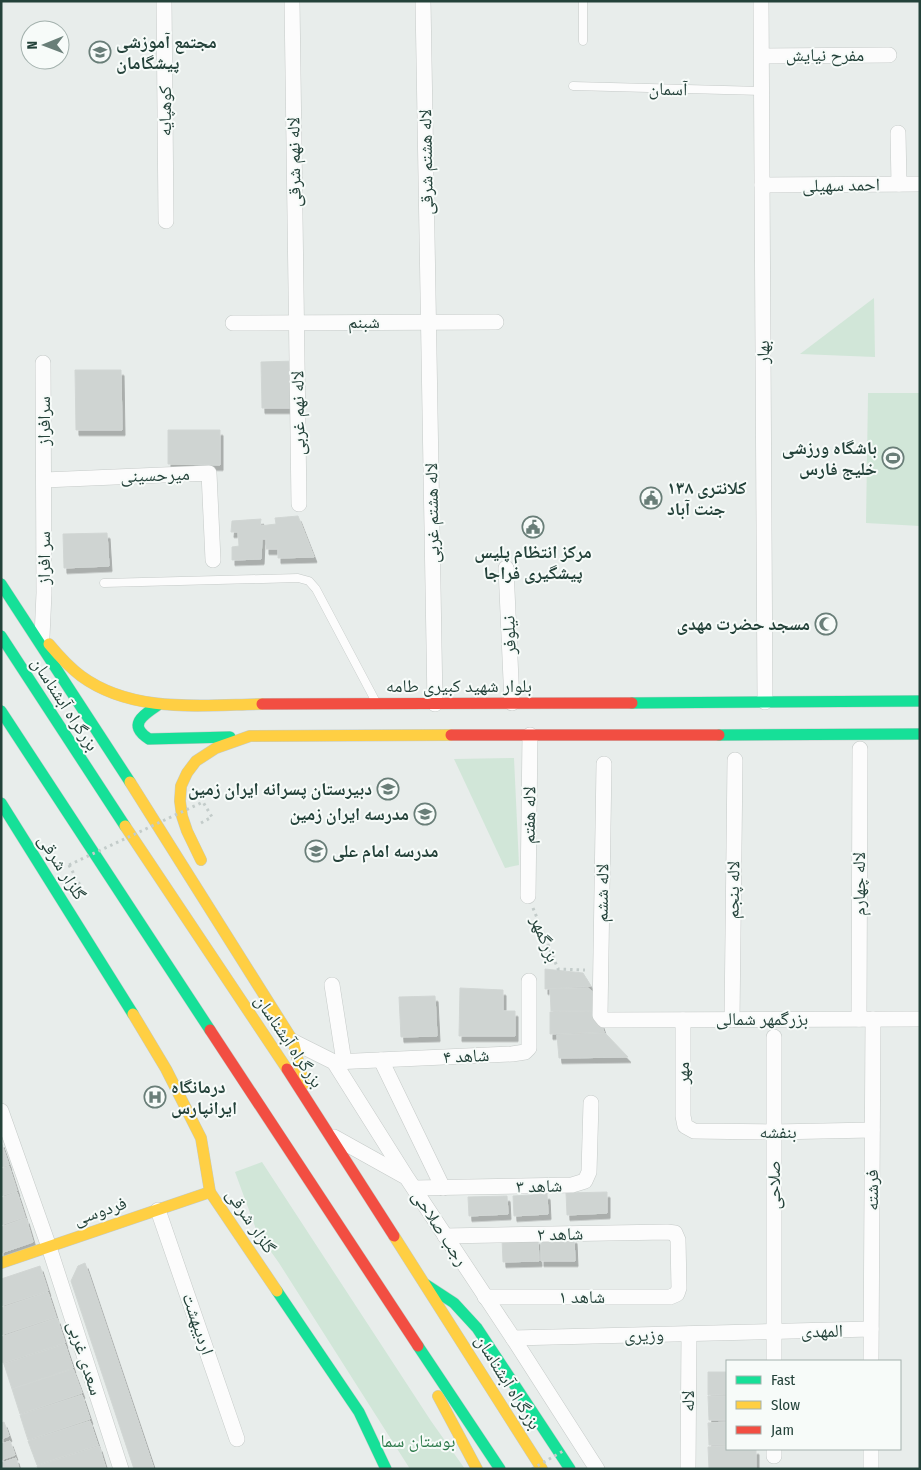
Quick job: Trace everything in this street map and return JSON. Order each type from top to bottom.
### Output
[{"type":"main road","points":[[1,584],[130,782],[293,1041]]},
{"type":"main road","name":"بلوار شهید کبیری طامه","points":[[25,623],[42,636],[58,655],[88,682],[106,691],[158,705],[920,701]]},
{"type":"main road","name":"بزرگراه آبشناسان","points":[[1,636],[308,1101],[542,1469]]},
{"type":"main road","points":[[158,705],[139,720],[139,731],[142,736],[149,740],[250,736],[920,734]]},
{"type":"main road","points":[[1,711],[392,1308],[500,1469]]},
{"type":"main road","points":[[203,865],[181,817],[180,801],[183,779],[196,761],[209,751],[250,736]]},
{"type":"main road","name":"گلزار شرقی","points":[[1,802],[166,1069],[201,1138],[210,1192],[359,1412],[386,1469]]},
{"type":"main road","points":[[285,1006],[308,1101]]},
{"type":"main road","name":"فردوسی","points":[[1,1263],[210,1192]]},
{"type":"main road","points":[[424,1283],[445,1294],[461,1307],[477,1328],[570,1469]]},
{"type":"main road","points":[[392,1308],[477,1469]]},
{"type":"street","name":"کوهپایه","points":[[164,1],[166,221]]},
{"type":"street","name":"لاله نهم شرقی","points":[[292,1],[296,323]]},
{"type":"street","name":"لاله هشتم شرقی","points":[[423,1],[429,322]]},
{"type":"street","name":"بهار","points":[[762,1],[765,702]]},
{"type":"street","name":"مفرح نیایش","points":[[762,56],[889,55]]},
{"type":"street","points":[[898,133],[899,184]]},
{"type":"street","name":"احمد سهیلی","points":[[762,185],[920,184]]},
{"type":"street","name":"لاله هشتم غربی","points":[[429,322],[435,704]]},
{"type":"street","name":"شبنم","points":[[232,324],[496,322]]},
{"type":"street","name":"لاله نهم غربی","points":[[296,323],[299,504]]},
{"type":"street","name":"سرافراز","points":[[43,363],[44,480]]},
{"type":"street","name":"میرحسینی","points":[[44,480],[209,473],[213,560]]},
{"type":"street","name":"سر افراز","points":[[42,636],[44,480]]},
{"type":"street","name":"نیلوفر","points":[[506,568],[512,703]]},
{"type":"street","name":"لاله هفتم","points":[[528,896],[530,735]]},
{"type":"street","name":"لاله چهارم","points":[[860,749],[866,1019]]},
{"type":"street","name":"لاله پنجم","points":[[732,1020],[734,760]]},
{"type":"street","name":"لاله ششم","points":[[604,764],[600,1015],[604,1020]]},
{"type":"street","name":"شاهد ۴","points":[[339,1062],[524,1052],[529,1048],[529,981]]},
{"type":"street","points":[[254,1021],[339,1062],[332,985]]},
{"type":"street","name":"فرشته","points":[[866,1019],[872,1130],[871,1360]]},
{"type":"street","name":"بزرگمهر شمالی","points":[[604,1020],[920,1019]]},
{"type":"street","name":"مهر","points":[[683,1020],[683,1116],[685,1126]]},
{"type":"street","name":"صلاحی","points":[[774,1037],[774,1360]]},
{"type":"street","points":[[381,1060],[443,1188]]},
{"type":"street","name":"رجب صلاحی","points":[[339,1062],[411,1183],[597,1469]]},
{"type":"street","name":"شاهد ۳","points":[[411,1183],[443,1188],[572,1186],[585,1181],[589,1172],[592,1103]]},
{"type":"street","name":"سعدی غربی","points":[[1,1111],[49,1247],[121,1469]]},
{"type":"street","name":"بنفشه","points":[[685,1126],[694,1131],[872,1130]]},
{"type":"street","points":[[329,1134],[411,1183]]},
{"type":"street","name":"اردیبهشت","points":[[158,1210],[238,1439]]},
{"type":"street","name":"شاهد ۲","points":[[445,1236],[674,1233],[678,1240],[679,1288],[677,1294]]},
{"type":"street","name":"شاهد ۱","points":[[486,1297],[670,1297],[677,1294]]},
{"type":"street","name":"المهدی","points":[[774,1332],[871,1329]]},
{"type":"street","name":"وزیری","points":[[513,1338],[774,1332]]},
{"type":"street","name":"لاله","points":[[688,1469],[689,1334]]},
{"type":"street","points":[[871,1450],[871,1469]]},
{"type":"lane","points":[[582,42],[584,1]]},
{"type":"lane","name":"آسمان","points":[[573,86],[762,91]]},
{"type":"lane","points":[[104,583],[298,578],[308,581],[316,589],[377,704]]},
{"type":"path","points":[[81,887],[69,865],[203,802],[212,817]]},
{"type":"path","name":"بزرگمهر","points":[[528,896],[558,969],[601,970]]},
{"type":"path","points":[[532,1469],[563,1451]]},
{"type":"green space","points":[[874,298],[875,357],[800,354]]},
{"type":"green space","name":"باشگاه ورزشی خلیج فارس","points":[[868,393],[920,393],[920,526],[866,523]]},
{"type":"green space","points":[[514,758],[519,865],[505,868],[454,759]]},
{"type":"green space","name":"بوستان سما","points":[[262,1162],[431,1421],[465,1469],[410,1469],[279,1263],[257,1232],[235,1172]]},
{"type":"building","points":[[295,361],[295,408],[262,408],[261,362]]},
{"type":"building","points":[[75,370],[121,370],[122,430],[76,430]]},
{"type":"building","points":[[168,430],[220,430],[220,465],[168,464]]},
{"type":"building","points":[[298,516],[314,557],[278,558],[278,549],[266,549],[266,539],[262,539],[261,559],[232,560],[232,547],[239,546],[238,532],[231,532],[232,521],[261,519],[260,526],[276,524],[275,518]]},
{"type":"building","points":[[107,533],[109,566],[64,568],[63,534]]},
{"type":"building","points":[[545,969],[583,973],[591,986],[545,989]]},
{"type":"building","points":[[460,988],[503,990],[503,1011],[515,1011],[515,1036],[459,1036]]},
{"type":"building","points":[[588,988],[596,995],[599,1011],[551,1011],[550,989]]},
{"type":"building","points":[[435,996],[437,1036],[401,1037],[399,997]]},
{"type":"building","points":[[597,1011],[604,1032],[550,1034],[550,1012]]},
{"type":"building","points":[[605,1033],[628,1057],[559,1058],[557,1035]]},
{"type":"building","points":[[1,1142],[9,1165],[1,1167]]},
{"type":"building","points":[[9,1166],[17,1191],[1,1196],[1,1169]]},
{"type":"building","points":[[17,1192],[25,1217],[1,1225],[1,1198]]},
{"type":"building","points":[[607,1192],[607,1213],[567,1215],[566,1193]]},
{"type":"building","points":[[547,1194],[548,1214],[514,1216],[513,1196]]},
{"type":"building","points":[[507,1196],[508,1214],[469,1216],[468,1197]]},
{"type":"building","points":[[26,1218],[33,1242],[1,1253],[1,1227]]},
{"type":"building","points":[[574,1238],[575,1261],[541,1261],[541,1240]]},
{"type":"building","points":[[538,1239],[539,1261],[503,1262],[502,1240]]},
{"type":"building","points":[[85,1263],[154,1469],[134,1469],[71,1281],[78,1266]]},
{"type":"building","points":[[40,1266],[48,1291],[1,1306],[1,1279]]},
{"type":"building","points":[[48,1292],[56,1317],[1,1335],[1,1308]]},
{"type":"building","points":[[57,1318],[65,1343],[3,1363],[1,1358],[1,1337]]},
{"type":"building","points":[[65,1344],[73,1368],[12,1389],[4,1364]]},
{"type":"building","points":[[73,1369],[82,1393],[20,1414],[12,1389]]},
{"type":"building","points":[[708,1372],[726,1372],[726,1394],[708,1395]]},
{"type":"building","points":[[82,1395],[90,1419],[28,1440],[20,1415]]},
{"type":"building","points":[[708,1396],[726,1396],[726,1420],[709,1420]]},
{"type":"building","points":[[90,1421],[98,1445],[37,1465],[28,1441]]},
{"type":"building","points":[[4,1422],[9,1436],[1,1439],[1,1423]]},
{"type":"building","points":[[726,1422],[726,1445],[709,1445],[708,1423]]},
{"type":"building","points":[[10,1441],[15,1455],[1,1460],[1,1444]]},
{"type":"building","points":[[99,1446],[106,1469],[38,1469],[37,1466]]},
{"type":"building","points":[[726,1446],[726,1450],[756,1450],[756,1469],[709,1469],[708,1447]]},
{"type":"building","points":[[16,1458],[19,1469],[1,1469],[1,1463]]},
{"type":"traffic: fast","points":[[1,584],[130,782]]},
{"type":"traffic: fast","points":[[1,636],[125,826]]},
{"type":"traffic: fast","points":[[632,703],[920,701]]},
{"type":"traffic: fast","points":[[158,705],[143,716],[138,725],[142,734],[149,739],[230,737]]},
{"type":"traffic: fast","points":[[1,711],[210,1030]]},
{"type":"traffic: fast","points":[[719,735],[920,734]]},
{"type":"traffic: fast","points":[[1,803],[133,1014]]},
{"type":"traffic: fast","points":[[425,1284],[454,1303],[477,1328],[570,1469]]},
{"type":"traffic: fast","points":[[277,1291],[359,1412],[386,1469]]},
{"type":"traffic: fast","points":[[418,1346],[500,1469]]},
{"type":"traffic: slow","points":[[49,644],[81,676],[101,688],[123,697],[168,705],[262,704]]},
{"type":"traffic: slow","points":[[201,860],[182,816],[181,786],[187,773],[196,761],[216,748],[250,736],[451,735]]},
{"type":"traffic: slow","points":[[130,782],[293,1041],[304,1084]]},
{"type":"traffic: slow","points":[[125,826],[287,1069]]},
{"type":"traffic: slow","points":[[133,1014],[166,1069],[201,1138],[210,1192],[277,1291]]},
{"type":"traffic: slow","points":[[1,1263],[210,1192]]},
{"type":"traffic: slow","points":[[394,1236],[542,1469]]},
{"type":"traffic: slow","points":[[438,1396],[477,1469]]},
{"type":"traffic: jam","points":[[262,704],[632,703]]},
{"type":"traffic: jam","points":[[451,735],[719,735]]},
{"type":"traffic: jam","points":[[210,1030],[418,1346]]},
{"type":"traffic: jam","points":[[287,1069],[394,1236]]},
{"type":"place","name":"مجتمع آموزشی پیشگامان","points":[[100,52]]},
{"type":"place","name":"باشگاه ورزشی خلیج فارس","points":[[893,458]]},
{"type":"place","name":"کلانتری ۱۳۸ جنت آباد","points":[[651,498]]},
{"type":"place","name":"مرکز انتظام پلیس پیشگیری فراجا","points":[[533,527]]},
{"type":"place","name":"مسجد حضرت مهدی","points":[[826,624]]},
{"type":"place","name":"دبیرستان پسرانه ایران زمین","points":[[388,789]]},
{"type":"place","name":"مدرسه ایران زمین","points":[[425,814]]},
{"type":"place","name":"مدرسه امام علی","points":[[316,851]]},
{"type":"place","name":"درمانگاه ایرانپارس","points":[[155,1097]]}]
